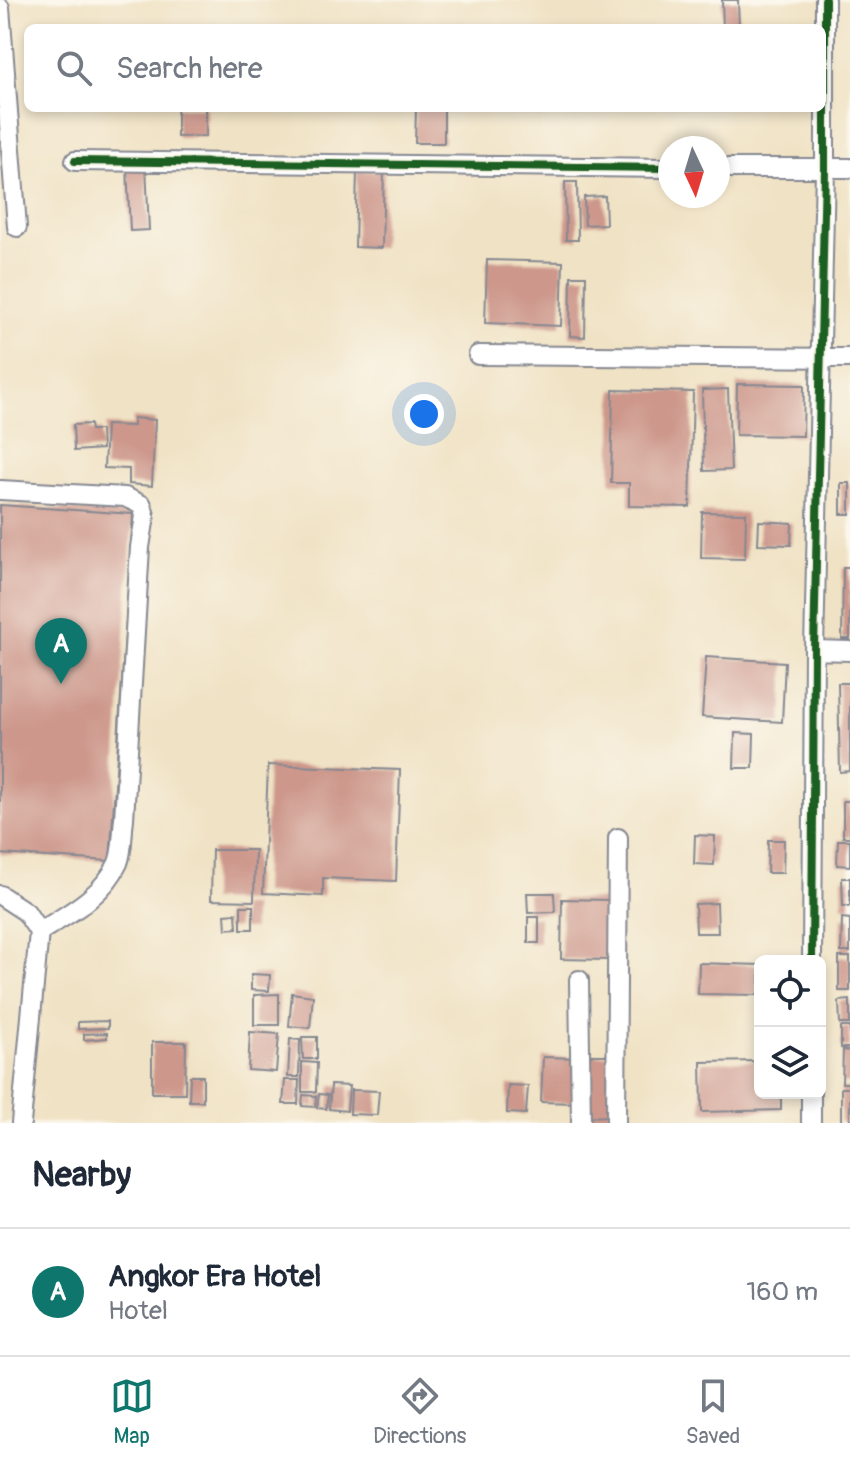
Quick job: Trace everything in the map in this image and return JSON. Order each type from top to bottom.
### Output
[{"type":"street","points":[[825,0],[825,24]]},
{"type":"street","points":[[0,8],[17,227]]},
{"type":"street","points":[[812,955],[814,650],[825,112]]},
{"type":"street","points":[[75,161],[658,168]]},
{"type":"street","points":[[730,168],[850,168]]},
{"type":"street","points":[[478,355],[850,358]]},
{"type":"street","points":[[0,490],[125,497],[142,505],[145,516],[140,547],[124,819],[118,862],[104,884],[84,904],[39,932]]},
{"type":"street","points":[[814,650],[850,651]]},
{"type":"street","points":[[616,1123],[618,838]]},
{"type":"street","points":[[0,895],[26,912],[39,932],[21,1123]]},
{"type":"street","points":[[579,980],[581,1123]]},
{"type":"street","points":[[811,1099],[811,1123]]},
{"type":"building","points":[[722,0],[738,0],[739,24],[723,24]]},
{"type":"building","points":[[177,112],[206,112],[206,136],[177,137]]},
{"type":"building","points":[[416,112],[444,112],[444,143],[415,143]]},
{"type":"building","points":[[146,165],[149,230],[130,231],[127,166]]},
{"type":"building","points":[[357,171],[384,171],[382,248],[355,247]]},
{"type":"building","points":[[565,182],[577,182],[578,240],[566,240]]},
{"type":"building","points":[[605,196],[606,224],[585,225],[584,197]]},
{"type":"building","points":[[487,260],[563,262],[561,326],[485,323]]},
{"type":"building","points":[[571,276],[586,276],[585,337],[570,336]]},
{"type":"building","points":[[737,384],[804,385],[803,436],[736,435]]},
{"type":"building","points":[[728,389],[731,470],[704,471],[702,390]]},
{"type":"building","points":[[613,390],[693,392],[690,507],[629,506],[629,483],[611,483]]},
{"type":"building","points":[[133,418],[155,420],[152,486],[129,484],[129,469],[104,468],[106,425],[133,426]]},
{"type":"building","points":[[90,424],[91,430],[101,430],[102,449],[74,451],[73,425]]},
{"type":"building","points":[[841,483],[850,483],[850,514],[841,514]]},
{"type":"building","points":[[0,505],[133,514],[110,861],[0,854]]},
{"type":"building","points":[[702,512],[746,513],[745,559],[701,558]]},
{"type":"building","points":[[759,521],[792,523],[791,545],[758,544]]},
{"type":"building","points":[[843,567],[850,567],[850,639],[842,639]]},
{"type":"building","points":[[706,657],[785,662],[782,722],[702,717]]},
{"type":"building","points":[[838,683],[850,683],[850,771],[840,772]]},
{"type":"building","points":[[735,733],[754,734],[753,768],[734,768]]},
{"type":"building","points":[[268,765],[400,770],[396,881],[323,878],[323,896],[263,893]]},
{"type":"building","points":[[843,801],[850,801],[850,837],[843,837]]},
{"type":"building","points":[[695,835],[715,836],[714,865],[694,864]]},
{"type":"building","points":[[768,840],[784,840],[783,873],[767,873]]},
{"type":"building","points":[[838,840],[850,840],[850,866],[837,865]]},
{"type":"building","points":[[212,850],[255,850],[254,901],[211,900]]},
{"type":"building","points":[[842,878],[850,878],[850,906],[843,906]]},
{"type":"building","points":[[527,893],[554,893],[555,912],[528,913]]},
{"type":"building","points":[[562,899],[611,900],[610,960],[561,959]]},
{"type":"building","points":[[717,903],[718,933],[696,933],[695,904]]},
{"type":"building","points":[[241,906],[253,906],[253,929],[241,929]]},
{"type":"building","points":[[236,913],[237,928],[226,929],[225,914]]},
{"type":"building","points":[[528,917],[539,917],[539,943],[528,943]]},
{"type":"building","points":[[842,918],[850,919],[850,952],[841,952]]},
{"type":"building","points":[[839,957],[850,957],[850,991],[839,991]]},
{"type":"building","points":[[699,963],[754,965],[754,995],[698,994]]},
{"type":"building","points":[[251,974],[270,975],[269,991],[251,990]]},
{"type":"building","points":[[292,993],[313,996],[310,1028],[289,1026]]},
{"type":"building","points":[[279,994],[279,1025],[254,1025],[254,995]]},
{"type":"building","points":[[850,1000],[850,1024],[840,1024],[839,1001]]},
{"type":"building","points":[[108,1021],[108,1028],[78,1029],[78,1022]]},
{"type":"building","points":[[841,1027],[850,1027],[850,1048],[841,1048]]},
{"type":"building","points":[[250,1032],[279,1034],[276,1072],[248,1070]]},
{"type":"building","points":[[107,1033],[107,1038],[84,1040],[84,1034]]},
{"type":"building","points":[[302,1037],[317,1037],[317,1059],[303,1059]]},
{"type":"building","points":[[290,1039],[300,1040],[299,1077],[288,1077]]},
{"type":"building","points":[[152,1042],[186,1042],[185,1093],[152,1093]]},
{"type":"building","points":[[843,1050],[850,1051],[850,1083],[842,1083]]},
{"type":"building","points":[[587,1055],[611,1055],[611,1116],[587,1117]]},
{"type":"building","points":[[543,1057],[579,1058],[577,1103],[541,1102]]},
{"type":"building","points":[[754,1061],[754,1099],[781,1099],[781,1110],[702,1112],[701,1062]]},
{"type":"building","points":[[302,1062],[317,1063],[316,1092],[302,1092]]},
{"type":"building","points":[[190,1076],[203,1076],[203,1101],[189,1101]]},
{"type":"building","points":[[285,1080],[299,1080],[298,1104],[283,1104]]},
{"type":"building","points":[[331,1085],[349,1086],[347,1111],[329,1109]]},
{"type":"building","points":[[508,1085],[528,1086],[526,1114],[507,1113]]},
{"type":"building","points":[[841,1088],[850,1088],[850,1123],[841,1123]]},
{"type":"building","points":[[351,1090],[379,1091],[377,1115],[350,1114]]},
{"type":"building","points":[[319,1094],[328,1095],[326,1109],[317,1108]]},
{"type":"building","points":[[303,1095],[316,1096],[315,1107],[302,1106]]},
{"type":"cycle path","points":[[825,0],[825,24]]},
{"type":"cycle path","points":[[812,955],[814,650],[825,112]]},
{"type":"cycle path","points":[[75,161],[658,168]]},
{"type":"place","name":"Angkor Era Hotel","points":[[61,684]]}]
